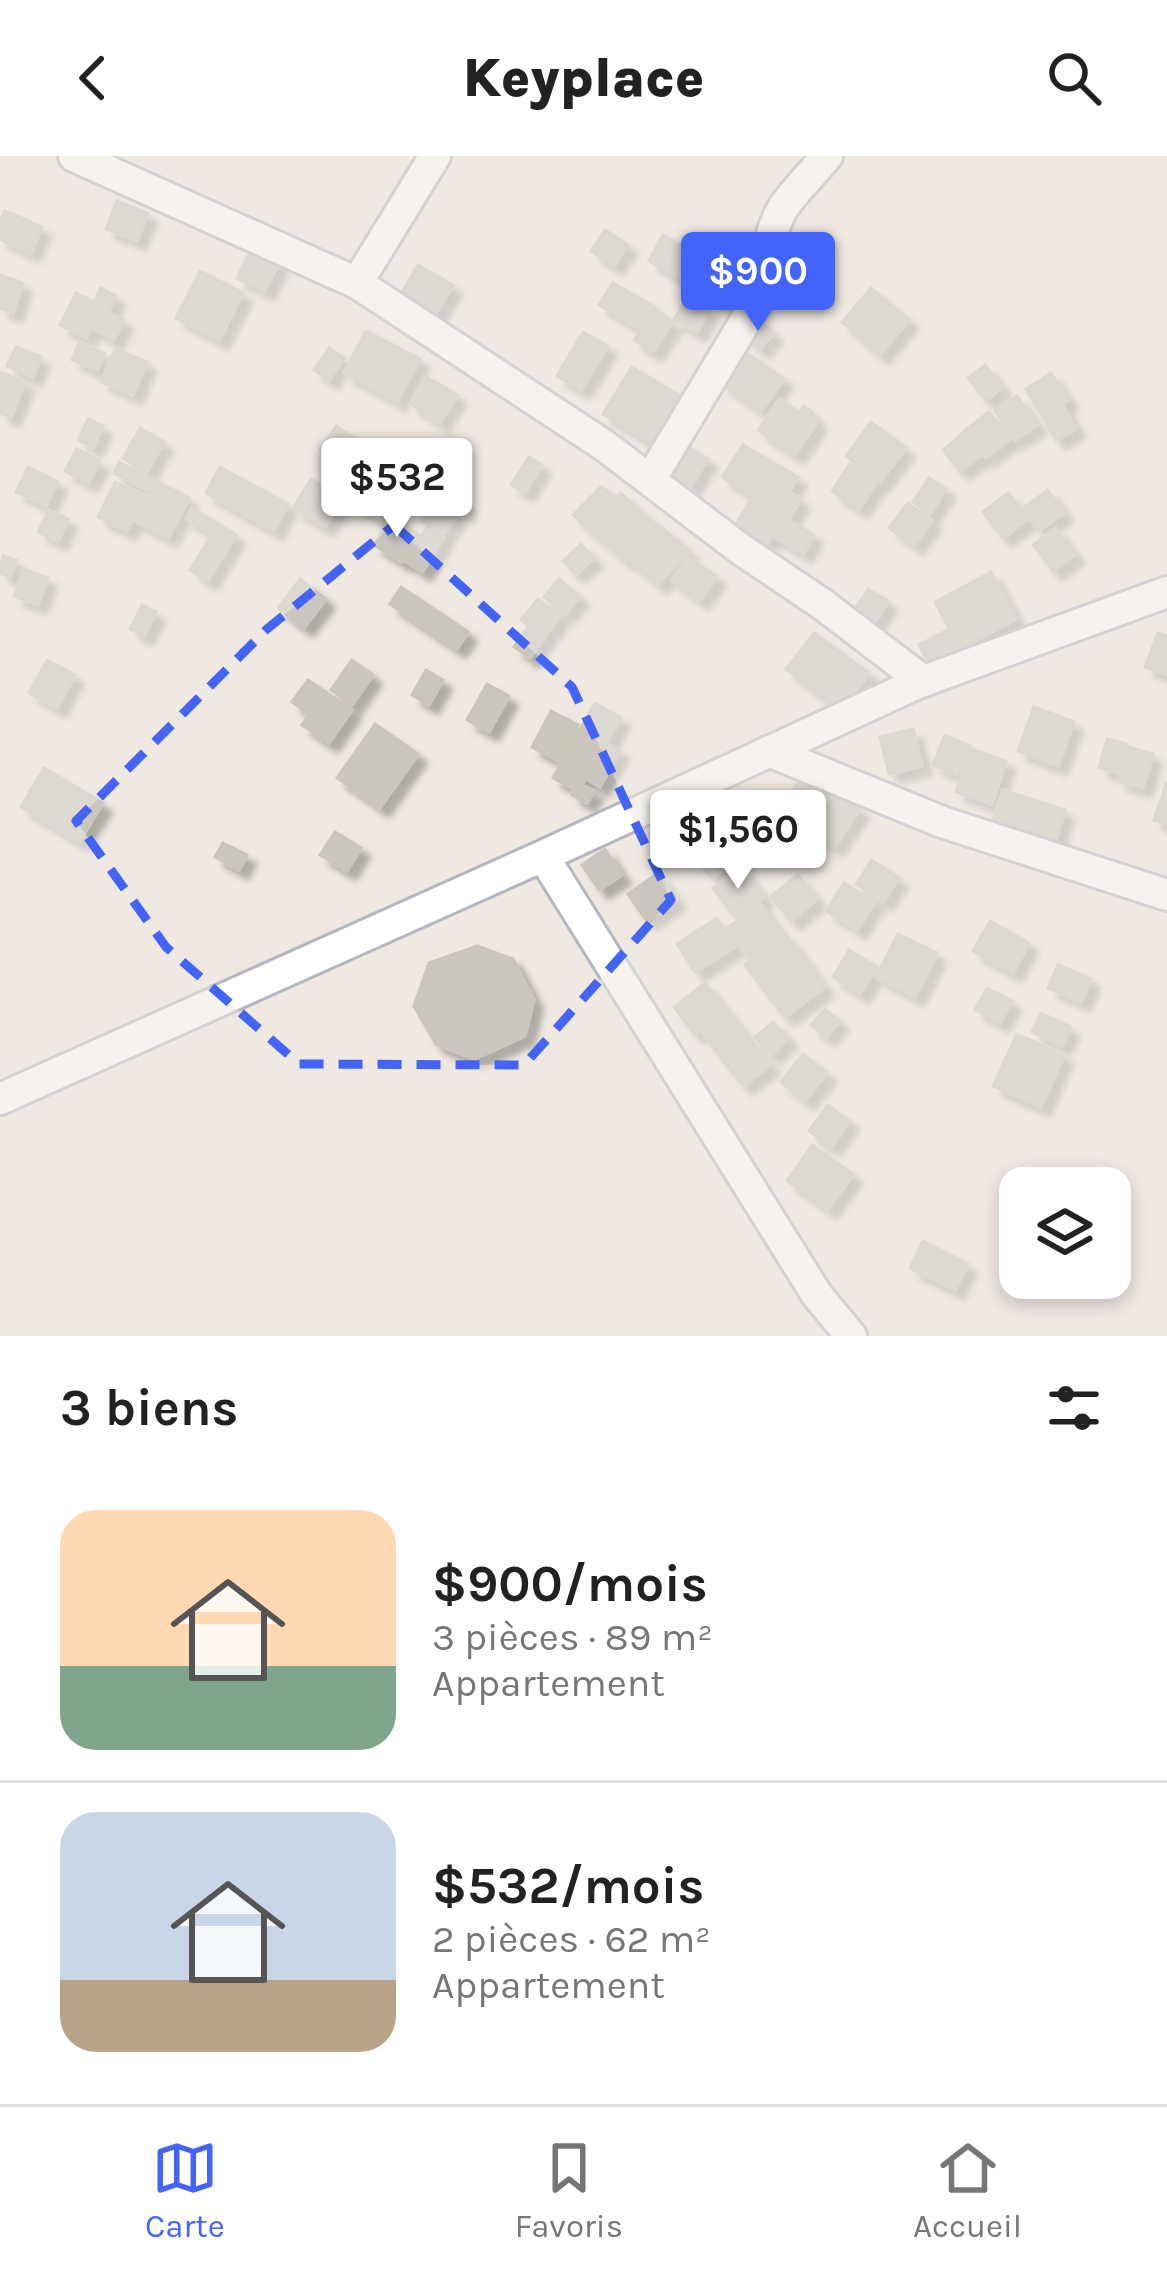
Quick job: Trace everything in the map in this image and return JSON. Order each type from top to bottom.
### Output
[{"type":"street","points":[[74,156],[357,283],[605,446],[923,681]]},
{"type":"street","points":[[357,283],[435,156]]},
{"type":"street","points":[[650,480],[752,310],[783,208],[827,156]]},
{"type":"street","points":[[0,1100],[923,681],[1167,592]]},
{"type":"street","points":[[769,751],[942,822],[1167,895]]},
{"type":"street","points":[[543,856],[817,1295],[851,1336]]},
{"type":"highlighted area","points":[[394,525],[572,687],[671,900],[524,1065],[299,1064],[166,947],[76,821],[267,629]]},
{"type":"building","points":[[117,201],[148,213],[137,241],[106,229]]},
{"type":"building","points":[[5,211],[42,227],[31,253],[0,239]]},
{"type":"building","points":[[605,230],[628,245],[614,266],[591,251]]},
{"type":"building","points":[[663,235],[702,257],[688,283],[649,261]]},
{"type":"building","points":[[251,250],[279,263],[265,291],[237,278]]},
{"type":"building","points":[[418,265],[453,285],[434,316],[400,296]]},
{"type":"building","points":[[724,269],[752,287],[737,310],[709,292]]},
{"type":"building","points":[[200,271],[243,293],[219,340],[176,318]]},
{"type":"building","points":[[0,275],[23,283],[13,313],[0,309]]},
{"type":"building","points":[[613,283],[655,307],[641,330],[599,305]]},
{"type":"building","points":[[101,288],[116,296],[108,312],[124,320],[114,340],[91,328],[86,338],[60,325],[76,293],[94,302]]},
{"type":"building","points":[[871,288],[909,320],[880,355],[842,322]]},
{"type":"building","points":[[686,298],[709,311],[697,332],[674,320]]},
{"type":"building","points":[[655,310],[673,322],[653,352],[634,340]]},
{"type":"building","points":[[756,318],[774,333],[760,349],[743,335]]},
{"type":"building","points":[[366,331],[420,359],[397,402],[344,373]]},
{"type":"building","points":[[583,332],[608,346],[581,390],[557,376]]},
{"type":"building","points":[[79,343],[104,353],[97,370],[72,360]]},
{"type":"building","points":[[16,347],[41,357],[33,377],[7,366]]},
{"type":"building","points":[[329,348],[344,358],[329,380],[314,370]]},
{"type":"building","points":[[115,349],[147,362],[133,395],[101,382]]},
{"type":"building","points":[[744,351],[784,379],[761,411],[721,383]]},
{"type":"building","points":[[985,365],[1002,388],[986,400],[968,378]]},
{"type":"building","points":[[632,367],[690,402],[662,449],[603,414]]},
{"type":"building","points":[[0,372],[25,382],[11,417],[0,413]]},
{"type":"building","points":[[1051,373],[1069,400],[1043,417],[1026,389]]},
{"type":"building","points":[[427,377],[457,395],[440,423],[410,404]]},
{"type":"building","points":[[1017,396],[1037,425],[1015,440],[995,411]]},
{"type":"building","points":[[780,399],[799,412],[804,406],[817,423],[795,455],[758,430]]},
{"type":"building","points":[[1063,406],[1076,429],[1056,440],[1043,417]]},
{"type":"building","points":[[989,412],[1010,439],[986,458],[964,431]]},
{"type":"building","points":[[88,419],[103,426],[93,448],[78,440]]},
{"type":"building","points":[[871,422],[906,448],[880,482],[846,456]]},
{"type":"building","points":[[336,426],[369,448],[364,455],[352,448],[341,464],[320,450]]},
{"type":"building","points":[[140,428],[164,442],[147,472],[123,458]]},
{"type":"building","points":[[963,433],[981,455],[960,471],[943,450]]},
{"type":"building","points":[[388,444],[418,462],[401,489],[372,472]]},
{"type":"building","points":[[683,444],[708,459],[689,489],[664,474]]},
{"type":"building","points":[[743,445],[770,461],[750,495],[722,477]]},
{"type":"building","points":[[77,449],[100,461],[88,483],[65,471]]},
{"type":"building","points":[[529,457],[542,465],[525,493],[511,485]]},
{"type":"building","points":[[770,461],[798,477],[789,492],[801,499],[789,518],[750,495]]},
{"type":"building","points":[[119,462],[189,498],[168,538],[136,521],[151,492],[114,473]]},
{"type":"building","points":[[850,464],[877,482],[859,509],[832,491]]},
{"type":"building","points":[[28,467],[58,482],[46,506],[16,492]]},
{"type":"building","points":[[220,467],[288,504],[274,531],[206,493]]},
{"type":"building","points":[[414,474],[434,486],[425,502],[405,491]]},
{"type":"building","points":[[929,478],[946,489],[930,514],[913,502]]},
{"type":"building","points":[[311,479],[342,497],[325,527],[293,508]]},
{"type":"building","points":[[367,479],[396,499],[380,522],[351,501]]},
{"type":"building","points":[[115,482],[144,496],[127,531],[98,517]]},
{"type":"building","points":[[601,487],[616,496],[586,527],[573,515]]},
{"type":"building","points":[[1048,490],[1064,513],[1039,531],[1022,509]]},
{"type":"building","points":[[449,491],[468,504],[463,513],[443,499]]},
{"type":"building","points":[[621,493],[657,526],[625,561],[588,528]]},
{"type":"building","points":[[1008,493],[1028,519],[1003,538],[983,512]]},
{"type":"building","points":[[434,498],[458,513],[444,535],[421,521]]},
{"type":"building","points":[[751,500],[783,519],[768,543],[736,524]]},
{"type":"building","points":[[908,503],[932,521],[914,546],[889,528]]},
{"type":"building","points":[[192,508],[236,535],[208,581],[190,570],[212,534],[186,519]]},
{"type":"building","points":[[49,510],[68,519],[58,541],[38,532]]},
{"type":"building","points":[[391,518],[419,535],[402,562],[374,545]]},
{"type":"building","points":[[786,519],[814,535],[803,554],[774,537]]},
{"type":"building","points":[[660,526],[689,551],[658,585],[629,560]]},
{"type":"building","points":[[427,528],[444,538],[422,572],[405,561]]},
{"type":"building","points":[[1055,528],[1075,555],[1053,571],[1033,545]]},
{"type":"building","points":[[581,544],[594,558],[576,574],[563,561]]},
{"type":"building","points":[[3,556],[16,560],[10,577],[0,573]]},
{"type":"building","points":[[689,557],[717,577],[699,601],[671,580]]},
{"type":"building","points":[[24,569],[48,578],[38,605],[14,596]]},
{"type":"building","points":[[991,572],[1016,619],[960,649],[935,602]]},
{"type":"building","points":[[300,579],[326,599],[304,628],[278,608]]},
{"type":"building","points":[[559,579],[580,597],[565,614],[544,597]]},
{"type":"building","points":[[401,587],[468,632],[457,649],[390,604]]},
{"type":"building","points":[[868,589],[888,601],[874,624],[853,612]]},
{"type":"building","points":[[538,599],[560,616],[545,637],[521,620]]},
{"type":"building","points":[[142,605],[156,612],[144,636],[130,629]]},
{"type":"building","points":[[529,626],[545,637],[530,658],[514,647]]},
{"type":"building","points":[[948,630],[961,654],[932,669],[919,645]]},
{"type":"building","points":[[814,633],[869,673],[841,710],[786,669]]},
{"type":"building","points":[[1158,633],[1167,636],[1167,674],[1145,667]]},
{"type":"building","points":[[47,660],[75,675],[57,708],[29,693]]},
{"type":"building","points":[[352,660],[373,675],[352,705],[331,690]]},
{"type":"building","points":[[426,670],[443,680],[429,705],[412,695]]},
{"type":"building","points":[[308,680],[352,710],[329,743],[302,725],[309,714],[292,702]]},
{"type":"building","points":[[487,684],[509,696],[489,732],[467,720]]},
{"type":"building","points":[[595,703],[621,718],[602,750],[577,735]]},
{"type":"building","points":[[1034,707],[1074,722],[1058,766],[1018,751]]},
{"type":"building","points":[[551,711],[578,725],[559,761],[532,747]]},
{"type":"building","points":[[375,724],[418,754],[380,808],[337,778]]},
{"type":"building","points":[[913,729],[922,766],[889,774],[880,737]]},
{"type":"building","points":[[945,735],[970,746],[957,775],[933,765]]},
{"type":"building","points":[[575,738],[600,752],[582,785],[594,791],[587,803],[553,778]]},
{"type":"building","points":[[1107,739],[1127,744],[1118,773],[1099,768]]},
{"type":"building","points":[[608,744],[620,750],[600,787],[588,780]]},
{"type":"building","points":[[1128,747],[1153,754],[1143,788],[1118,781]]},
{"type":"building","points":[[971,749],[1006,761],[992,804],[956,792]]},
{"type":"building","points":[[44,768],[103,803],[79,842],[21,807]]},
{"type":"building","points":[[805,772],[860,809],[834,848],[779,811]]},
{"type":"building","points":[[1167,781],[1167,825],[1154,820]]},
{"type":"building","points":[[1003,790],[1065,810],[1054,845],[991,825]]},
{"type":"building","points":[[769,809],[781,824],[763,837],[751,822]]},
{"type":"building","points":[[747,827],[757,840],[739,853],[729,839]]},
{"type":"building","points":[[335,832],[361,848],[347,871],[320,855]]},
{"type":"building","points":[[720,835],[738,858],[712,878],[694,854]]},
{"type":"building","points":[[223,843],[247,855],[239,870],[215,857]]},
{"type":"building","points":[[605,849],[622,875],[599,890],[582,865]]},
{"type":"building","points":[[872,860],[899,878],[883,902],[856,884]]},
{"type":"building","points":[[741,867],[764,897],[736,918],[713,888]]},
{"type":"building","points":[[658,873],[677,900],[647,921],[628,894]]},
{"type":"building","points":[[798,875],[817,899],[791,921],[771,896]]},
{"type":"building","points":[[844,883],[875,902],[857,930],[826,911]]},
{"type":"building","points":[[761,905],[781,934],[748,957],[727,928]]},
{"type":"building","points":[[717,918],[735,947],[695,972],[677,944]]},
{"type":"building","points":[[990,921],[1029,943],[1013,973],[973,951]]},
{"type":"building","points":[[785,934],[825,987],[785,1017],[745,965]]},
{"type":"building","points":[[898,934],[937,953],[915,997],[876,977]]},
{"type":"building","points":[[477,946],[513,959],[534,1000],[525,1036],[474,1059],[436,1044],[414,1006],[429,963]]},
{"type":"building","points":[[849,950],[877,967],[860,994],[833,977]]},
{"type":"building","points":[[1058,965],[1091,979],[1081,1002],[1048,988]]},
{"type":"building","points":[[705,983],[726,1010],[694,1034],[674,1007]]},
{"type":"building","points":[[987,988],[1012,1001],[1000,1023],[975,1010]]},
{"type":"building","points":[[825,1009],[840,1021],[826,1037],[811,1025]]},
{"type":"building","points":[[728,1012],[748,1039],[722,1059],[702,1032]]},
{"type":"building","points":[[1041,1013],[1071,1027],[1062,1046],[1032,1032]]},
{"type":"building","points":[[773,1022],[788,1039],[771,1055],[755,1037]]},
{"type":"building","points":[[1017,1034],[1064,1055],[1041,1107],[993,1086]]},
{"type":"building","points":[[750,1041],[770,1065],[744,1086],[724,1062]]},
{"type":"building","points":[[803,1054],[827,1073],[805,1101],[781,1082]]},
{"type":"building","points":[[828,1105],[850,1121],[831,1147],[809,1131]]},
{"type":"building","points":[[812,1145],[853,1174],[828,1210],[787,1181]]},
{"type":"building","points":[[923,1241],[968,1264],[955,1290],[910,1268]]}]
